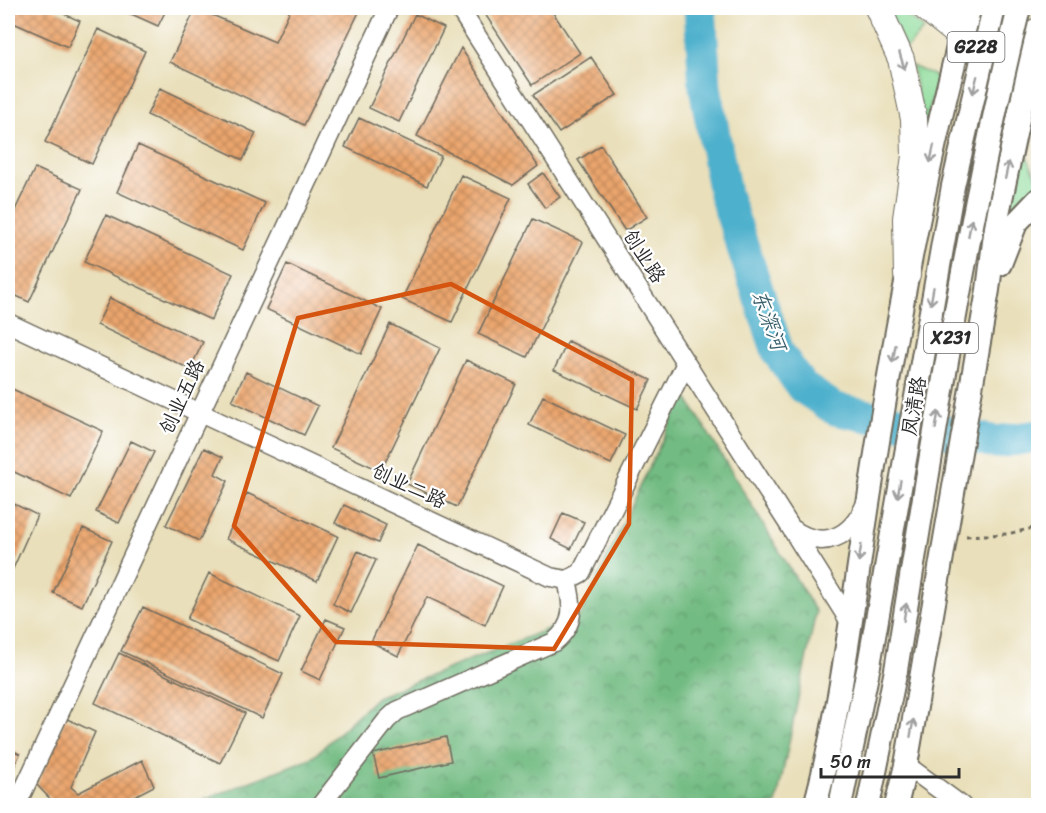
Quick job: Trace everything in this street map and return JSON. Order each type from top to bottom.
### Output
[{"type":"highway","points":[[878,8],[902,62],[914,118],[915,156],[906,218],[907,275]]},
{"type":"highway","name":"G228","points":[[926,8],[1032,93]]},
{"type":"highway","name":"凤清路","points":[[961,36],[968,8]]},
{"type":"highway","name":"G228","points":[[979,8],[1037,46],[1032,93]]},
{"type":"main road","name":"凤清路","points":[[840,806],[869,665],[953,186],[994,8]]},
{"type":"main road","name":"凤清路","points":[[868,806],[896,670],[959,285],[1019,8]]},
{"type":"main road","name":"凤清路","points":[[815,806],[829,746],[907,275],[961,36]]},
{"type":"main road","name":"X231","points":[[896,806],[906,765],[988,290],[997,218],[1032,93]]},
{"type":"main road","points":[[988,290],[1016,223],[1038,200]]},
{"type":"street","name":"创业五路","points":[[16,806],[389,8]]},
{"type":"street","name":"创业路","points":[[459,8],[850,622]]},
{"type":"street","name":"创业二路","points":[[8,322],[550,577],[567,580]]},
{"type":"street","points":[[320,806],[387,720],[397,711],[554,642],[562,636],[568,627],[573,606],[567,580],[581,573],[686,363]]},
{"type":"street","points":[[791,528],[812,540],[835,537],[854,523],[869,495]]},
{"type":"street","points":[[906,765],[962,806]]},
{"type":"path","points":[[965,536],[1007,534],[1038,527]]},
{"type":"highlighted area","points":[[451,284],[632,380],[629,524],[554,649],[336,642],[234,526],[298,318]]},
{"type":"green space","points":[[887,8],[896,8],[924,29],[906,49]]},
{"type":"green space","points":[[912,66],[937,77],[925,130]]},
{"type":"green space","points":[[1023,147],[1038,181],[1038,188],[1012,214],[1009,213]]},
{"type":"green space","points":[[684,393],[816,612],[776,805],[188,806],[313,757],[377,697],[580,616]]},
{"type":"building","points":[[15,8],[51,8],[80,21],[68,47],[9,21]]},
{"type":"building","points":[[118,8],[167,8],[158,26]]},
{"type":"building","points":[[196,8],[275,42],[291,8],[361,8],[304,125],[170,62]]},
{"type":"building","points":[[481,8],[550,8],[580,53],[532,85]]},
{"type":"building","points":[[415,14],[444,28],[399,122],[369,108]]},
{"type":"building","points":[[98,29],[145,51],[92,164],[45,142]]},
{"type":"building","points":[[461,48],[538,166],[513,185],[417,136]]},
{"type":"building","points":[[591,57],[617,95],[559,133],[533,95]]},
{"type":"building","points":[[160,88],[256,133],[243,160],[147,115]]},
{"type":"building","points":[[359,118],[441,156],[427,186],[345,147]]},
{"type":"building","points":[[138,145],[265,203],[243,250],[117,192]]},
{"type":"building","points":[[601,145],[647,217],[625,231],[578,160]]},
{"type":"building","points":[[35,168],[82,189],[29,302],[8,292],[8,225]]},
{"type":"building","points":[[543,173],[560,197],[545,208],[528,184]]},
{"type":"building","points":[[461,175],[511,198],[452,322],[402,299]]},
{"type":"building","points":[[106,215],[233,274],[211,320],[84,262]]},
{"type":"building","points":[[533,219],[583,242],[527,357],[478,334]]},
{"type":"building","points":[[287,264],[382,309],[361,354],[266,309]]},
{"type":"building","points":[[110,298],[203,342],[190,369],[97,325]]},
{"type":"building","points":[[390,324],[440,348],[381,471],[331,448]]},
{"type":"building","points":[[568,341],[651,380],[637,409],[554,370]]},
{"type":"building","points":[[466,360],[516,384],[457,507],[407,484]]},
{"type":"building","points":[[246,372],[318,406],[304,435],[232,401]]},
{"type":"building","points":[[8,387],[103,431],[71,499],[8,469]]},
{"type":"building","points":[[543,396],[625,435],[611,464],[529,425]]},
{"type":"building","points":[[131,441],[154,452],[119,523],[96,512]]},
{"type":"building","points":[[204,448],[223,457],[215,474],[228,481],[199,541],[166,525]]},
{"type":"building","points":[[247,493],[338,536],[317,581],[226,539]]},
{"type":"building","points":[[8,501],[37,515],[8,580]]},
{"type":"building","points":[[344,505],[386,525],[378,543],[335,523]]},
{"type":"building","points":[[563,513],[584,522],[571,549],[551,539]]},
{"type":"building","points":[[83,528],[112,541],[82,606],[53,593]]},
{"type":"building","points":[[418,545],[503,586],[485,625],[427,597],[398,656],[371,642]]},
{"type":"building","points":[[358,551],[376,560],[351,613],[333,604]]},
{"type":"building","points":[[209,573],[300,616],[279,661],[187,619]]},
{"type":"building","points":[[143,607],[283,674],[262,718],[121,651]]},
{"type":"building","points":[[326,619],[345,627],[320,680],[301,671]]},
{"type":"building","points":[[119,653],[245,713],[220,763],[95,703]]},
{"type":"building","points":[[65,718],[95,732],[71,787],[78,793],[142,760],[154,786],[123,802],[121,806],[57,806],[37,785]]},
{"type":"building","points":[[446,737],[451,761],[379,778],[373,754]]},
{"type":"building","points":[[8,748],[20,754],[8,780]]},
{"type":"waterway","name":"东深河","points":[[700,8],[705,87],[725,194],[778,352],[802,387],[835,409],[996,442],[1038,436]]}]
